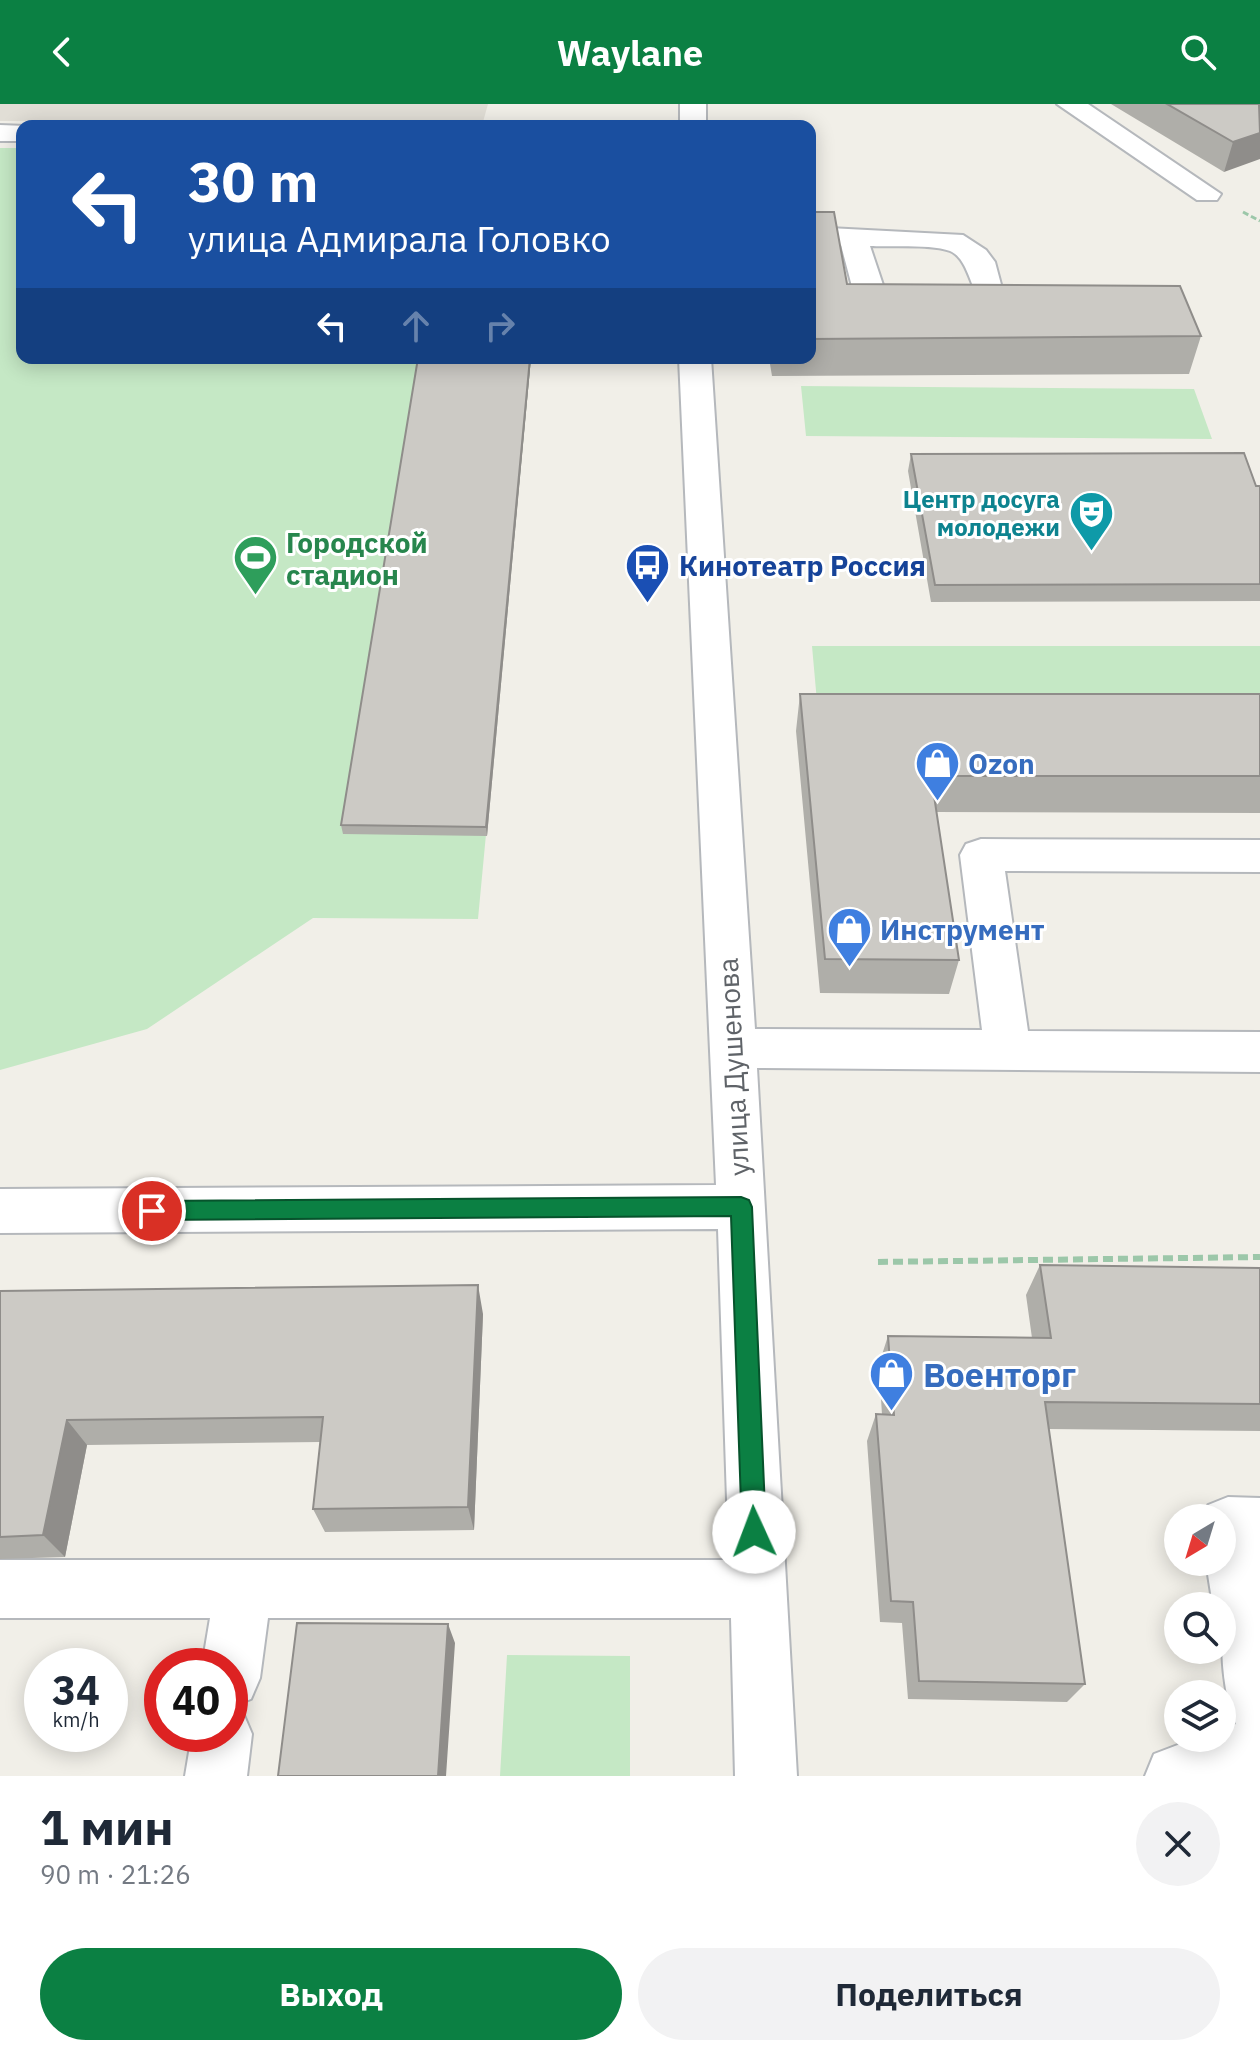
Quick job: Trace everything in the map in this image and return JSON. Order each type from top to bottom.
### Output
[{"type":"street","points":[[1070,104],[1207,194]]},
{"type":"street","points":[[816,236],[853,237],[953,241],[968,247],[979,257],[989,296],[1024,312],[905,310],[877,305],[869,294],[853,237]]},
{"type":"street","name":"улица Душенова","points":[[695,364],[741,1207],[766,1776]]},
{"type":"street","points":[[1008,1049],[981,855],[1260,856]]},
{"type":"street","points":[[732,1048],[1260,1052]]},
{"type":"street","points":[[0,1211],[741,1207]]},
{"type":"street","points":[[1260,1526],[1228,1525],[1260,1709]]},
{"type":"street","points":[[0,1589],[756,1589]]},
{"type":"street","points":[[234,1648],[243,1589]]},
{"type":"street","points":[[1176,1776],[1260,1746]]},
{"type":"street","points":[[216,1776],[219,1752]]},
{"type":"path","points":[[878,1262],[1260,1257]]},
{"type":"shaded area","points":[[0,104],[488,104],[484,120],[0,121]]},
{"type":"green space","name":"Городской стадион","points":[[0,148],[16,148],[16,364],[530,364],[478,919],[313,918],[147,1029],[0,1070]]},
{"type":"green space","points":[[801,386],[1194,389],[1212,439],[806,436]]},
{"type":"green space","points":[[812,646],[1260,646],[1260,713],[818,713]]},
{"type":"green space","points":[[507,1655],[630,1656],[630,1776],[500,1776]]},
{"type":"building","points":[[1167,104],[1259,104],[1260,133],[1233,142]]},
{"type":"building","points":[[816,212],[834,212],[847,284],[1180,286],[1201,336],[816,339]]},
{"type":"building","points":[[417,364],[529,364],[486,827],[341,825]]},
{"type":"building","name":"Центр досуга молодежи","points":[[1244,453],[1256,486],[1260,486],[1260,584],[935,585],[911,454]]},
{"type":"building","points":[[800,694],[1260,694],[1260,776],[931,776],[959,960],[825,959]]},
{"type":"building","points":[[1040,1265],[1260,1268],[1260,1404],[1045,1402],[1085,1684],[919,1681],[913,1602],[891,1601],[876,1414],[894,1415],[888,1336],[1051,1338]]},
{"type":"building","points":[[478,1285],[468,1507],[313,1509],[323,1417],[67,1420],[43,1535],[0,1537],[0,1291]]},
{"type":"building","points":[[297,1623],[448,1624],[438,1776],[278,1776]]},
{"type":"place","name":"Центр досуга молодежи","points":[[1091,552]]},
{"type":"place","name":"Городской стадион","points":[[255,597]]},
{"type":"place","name":"Кинотеатр Россия","points":[[648,604]]},
{"type":"place","name":"Ozon","points":[[937,802]]},
{"type":"place","name":"Инструмент","points":[[849,968]]},
{"type":"place","name":"Военторг","points":[[892,1413]]},
{"type":"route","points":[[152,1211],[741,1207],[754,1532]]}]
